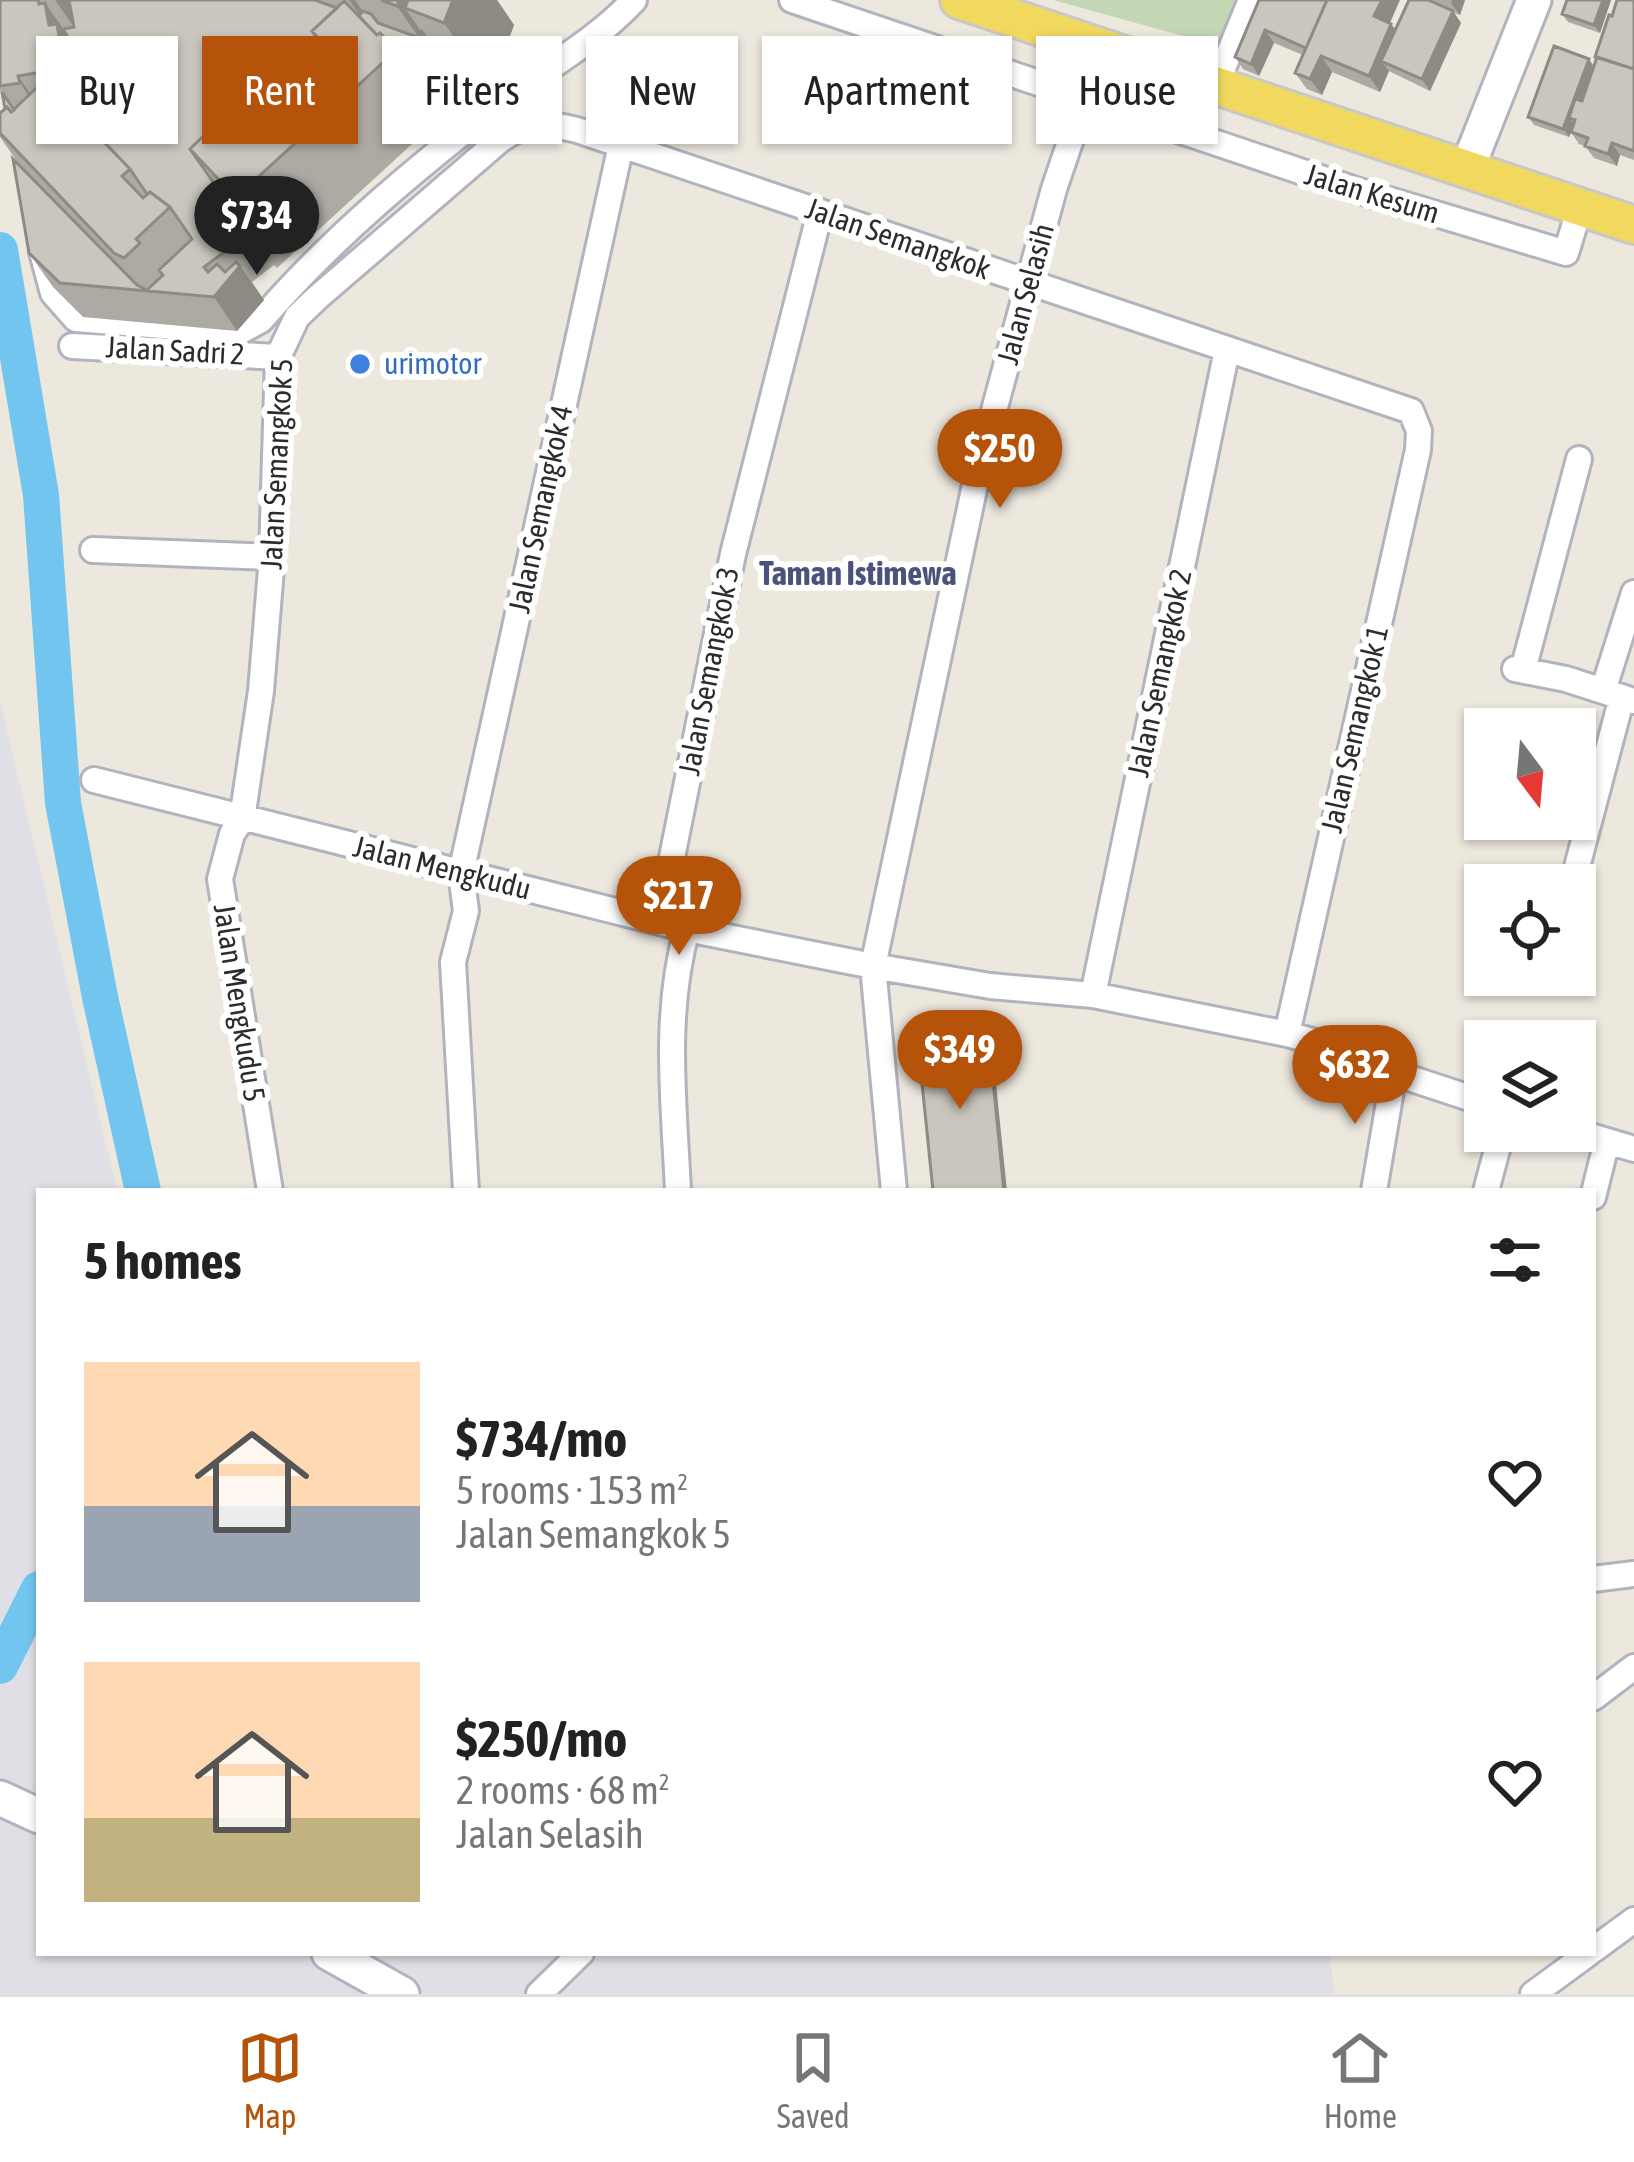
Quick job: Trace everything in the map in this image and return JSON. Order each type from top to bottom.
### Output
[{"type":"main road","points":[[959,0],[1066,36]]},
{"type":"main road","points":[[1218,87],[1634,225]]},
{"type":"street","points":[[38,226],[53,293],[76,319],[239,332],[260,320],[379,201],[615,20],[633,0]]},
{"type":"street","name":"Jalan Kesum","points":[[792,0],[1036,84]]},
{"type":"street","points":[[1218,81],[1251,0]]},
{"type":"street","points":[[1467,170],[1534,0]]},
{"type":"street","name":"Jalan Semangkok 5","points":[[242,819],[261,691],[272,557],[278,357],[297,317],[500,140],[530,123],[577,130]]},
{"type":"street","name":"Jalan Semangkok","points":[[577,130],[1406,407],[1417,424]]},
{"type":"street","name":"Jalan Kesum","points":[[1218,143],[1566,253],[1580,207]]},
{"type":"street","name":"Jalan Selasih","points":[[894,1188],[873,967],[979,466],[1071,144]]},
{"type":"street","name":"Jalan Semangkok 4","points":[[466,1188],[454,962],[466,911],[461,873],[621,145]]},
{"type":"street","name":"Jalan Semangkok 3","points":[[658,922],[733,554],[820,212]]},
{"type":"street","name":"Jalan Sadri 2","points":[[72,346],[278,357]]},
{"type":"street","name":"Jalan Semangkok 2","points":[[1093,995],[1227,350]]},
{"type":"street","name":"Jalan Semangkok 1","points":[[1287,1034],[1418,450],[1417,424]]},
{"type":"street","points":[[1580,459],[1519,669],[1620,696]]},
{"type":"street","points":[[93,550],[272,557]]},
{"type":"street","points":[[1578,864],[1620,696],[1634,592]]},
{"type":"street","name":"Jalan Mengkudu","points":[[94,780],[687,929],[873,967],[990,986],[1093,995],[1287,1034],[1352,1052],[1394,1073],[1464,1095]]},
{"type":"street","name":"Jalan Mengkudu 5","points":[[242,819],[227,848],[220,879],[270,1188]]},
{"type":"street","points":[[678,1188],[671,1031],[676,968],[687,929]]},
{"type":"street","points":[[1375,1188],[1394,1073]]},
{"type":"street","points":[[1596,1138],[1634,1149]]},
{"type":"street","points":[[1595,1188],[1607,1141]]},
{"type":"street","points":[[1487,1188],[1496,1152]]},
{"type":"street","points":[[1596,1579],[1634,1574]]},
{"type":"street","points":[[1596,1696],[1634,1667]]},
{"type":"street","points":[[0,1798],[36,1815]]},
{"type":"street","points":[[1596,1948],[1634,1920]]},
{"type":"street","points":[[334,1956],[403,1994]]},
{"type":"street","points":[[539,1994],[578,1956]]},
{"type":"street","points":[[1533,1994],[1585,1956]]},
{"type":"shaded area","points":[[0,701],[116,1188],[36,1188],[36,1956],[1330,1956],[1334,1994],[0,1994]]},
{"type":"green space","points":[[1053,0],[1238,0],[1219,46],[1218,36],[1183,36]]},
{"type":"building","points":[[0,0],[45,3],[49,25],[57,24],[59,36],[36,36],[36,73],[18,76],[20,83],[0,86]]},
{"type":"building","points":[[69,0],[315,0],[337,8],[312,31],[315,36],[202,36],[202,137],[190,149],[251,232],[204,267],[208,272],[217,264],[225,272],[236,262],[240,266],[214,297],[60,283],[29,253],[13,159],[147,290],[163,275],[159,270],[192,239],[170,207],[147,194],[106,144],[178,144],[178,36],[67,36],[63,29],[74,27]]},
{"type":"building","points":[[408,0],[453,0],[444,23],[405,8]]},
{"type":"building","points":[[1259,0],[1327,0],[1306,48],[1265,30],[1251,64],[1235,57]]},
{"type":"building","points":[[1327,0],[1382,0],[1374,16],[1391,24],[1369,76],[1321,56],[1310,79],[1295,73]]},
{"type":"building","points":[[1409,0],[1428,0],[1453,11],[1422,79],[1381,61]]},
{"type":"building","points":[[1567,0],[1603,0],[1594,25],[1562,14]]},
{"type":"building","points":[[1617,0],[1634,0],[1634,69],[1595,57]]},
{"type":"building","points":[[344,1],[383,36],[382,63],[358,85],[358,36],[316,36],[312,31]]},
{"type":"building","points":[[363,11],[378,23],[414,36],[377,35],[359,16]]},
{"type":"building","points":[[1554,46],[1589,59],[1563,129],[1528,117]]},
{"type":"building","points":[[1597,57],[1634,69],[1634,151],[1612,143],[1608,154],[1585,146],[1588,138],[1571,132],[1575,120],[1569,118],[1575,99],[1582,101]]},
{"type":"building","points":[[36,88],[36,144],[106,144],[130,169],[122,176],[143,198],[150,192],[170,207],[136,239],[140,243],[124,258],[114,253],[0,133],[0,113],[7,107],[11,112]]},
{"type":"building","points":[[202,137],[202,144],[294,144],[231,202],[216,187],[221,182],[190,149]]},
{"type":"building","points":[[954,1030],[989,1041],[1004,1188],[933,1188],[917,1034]]},
{"type":"waterway","points":[[0,250],[41,495],[63,803],[142,1188]]},
{"type":"waterway","points":[[0,1666],[36,1595]]},
{"type":"place","name":"urimotor","points":[[360,364]]},
{"type":"district","name":"Taman Istimewa","points":[[858,573]]}]
